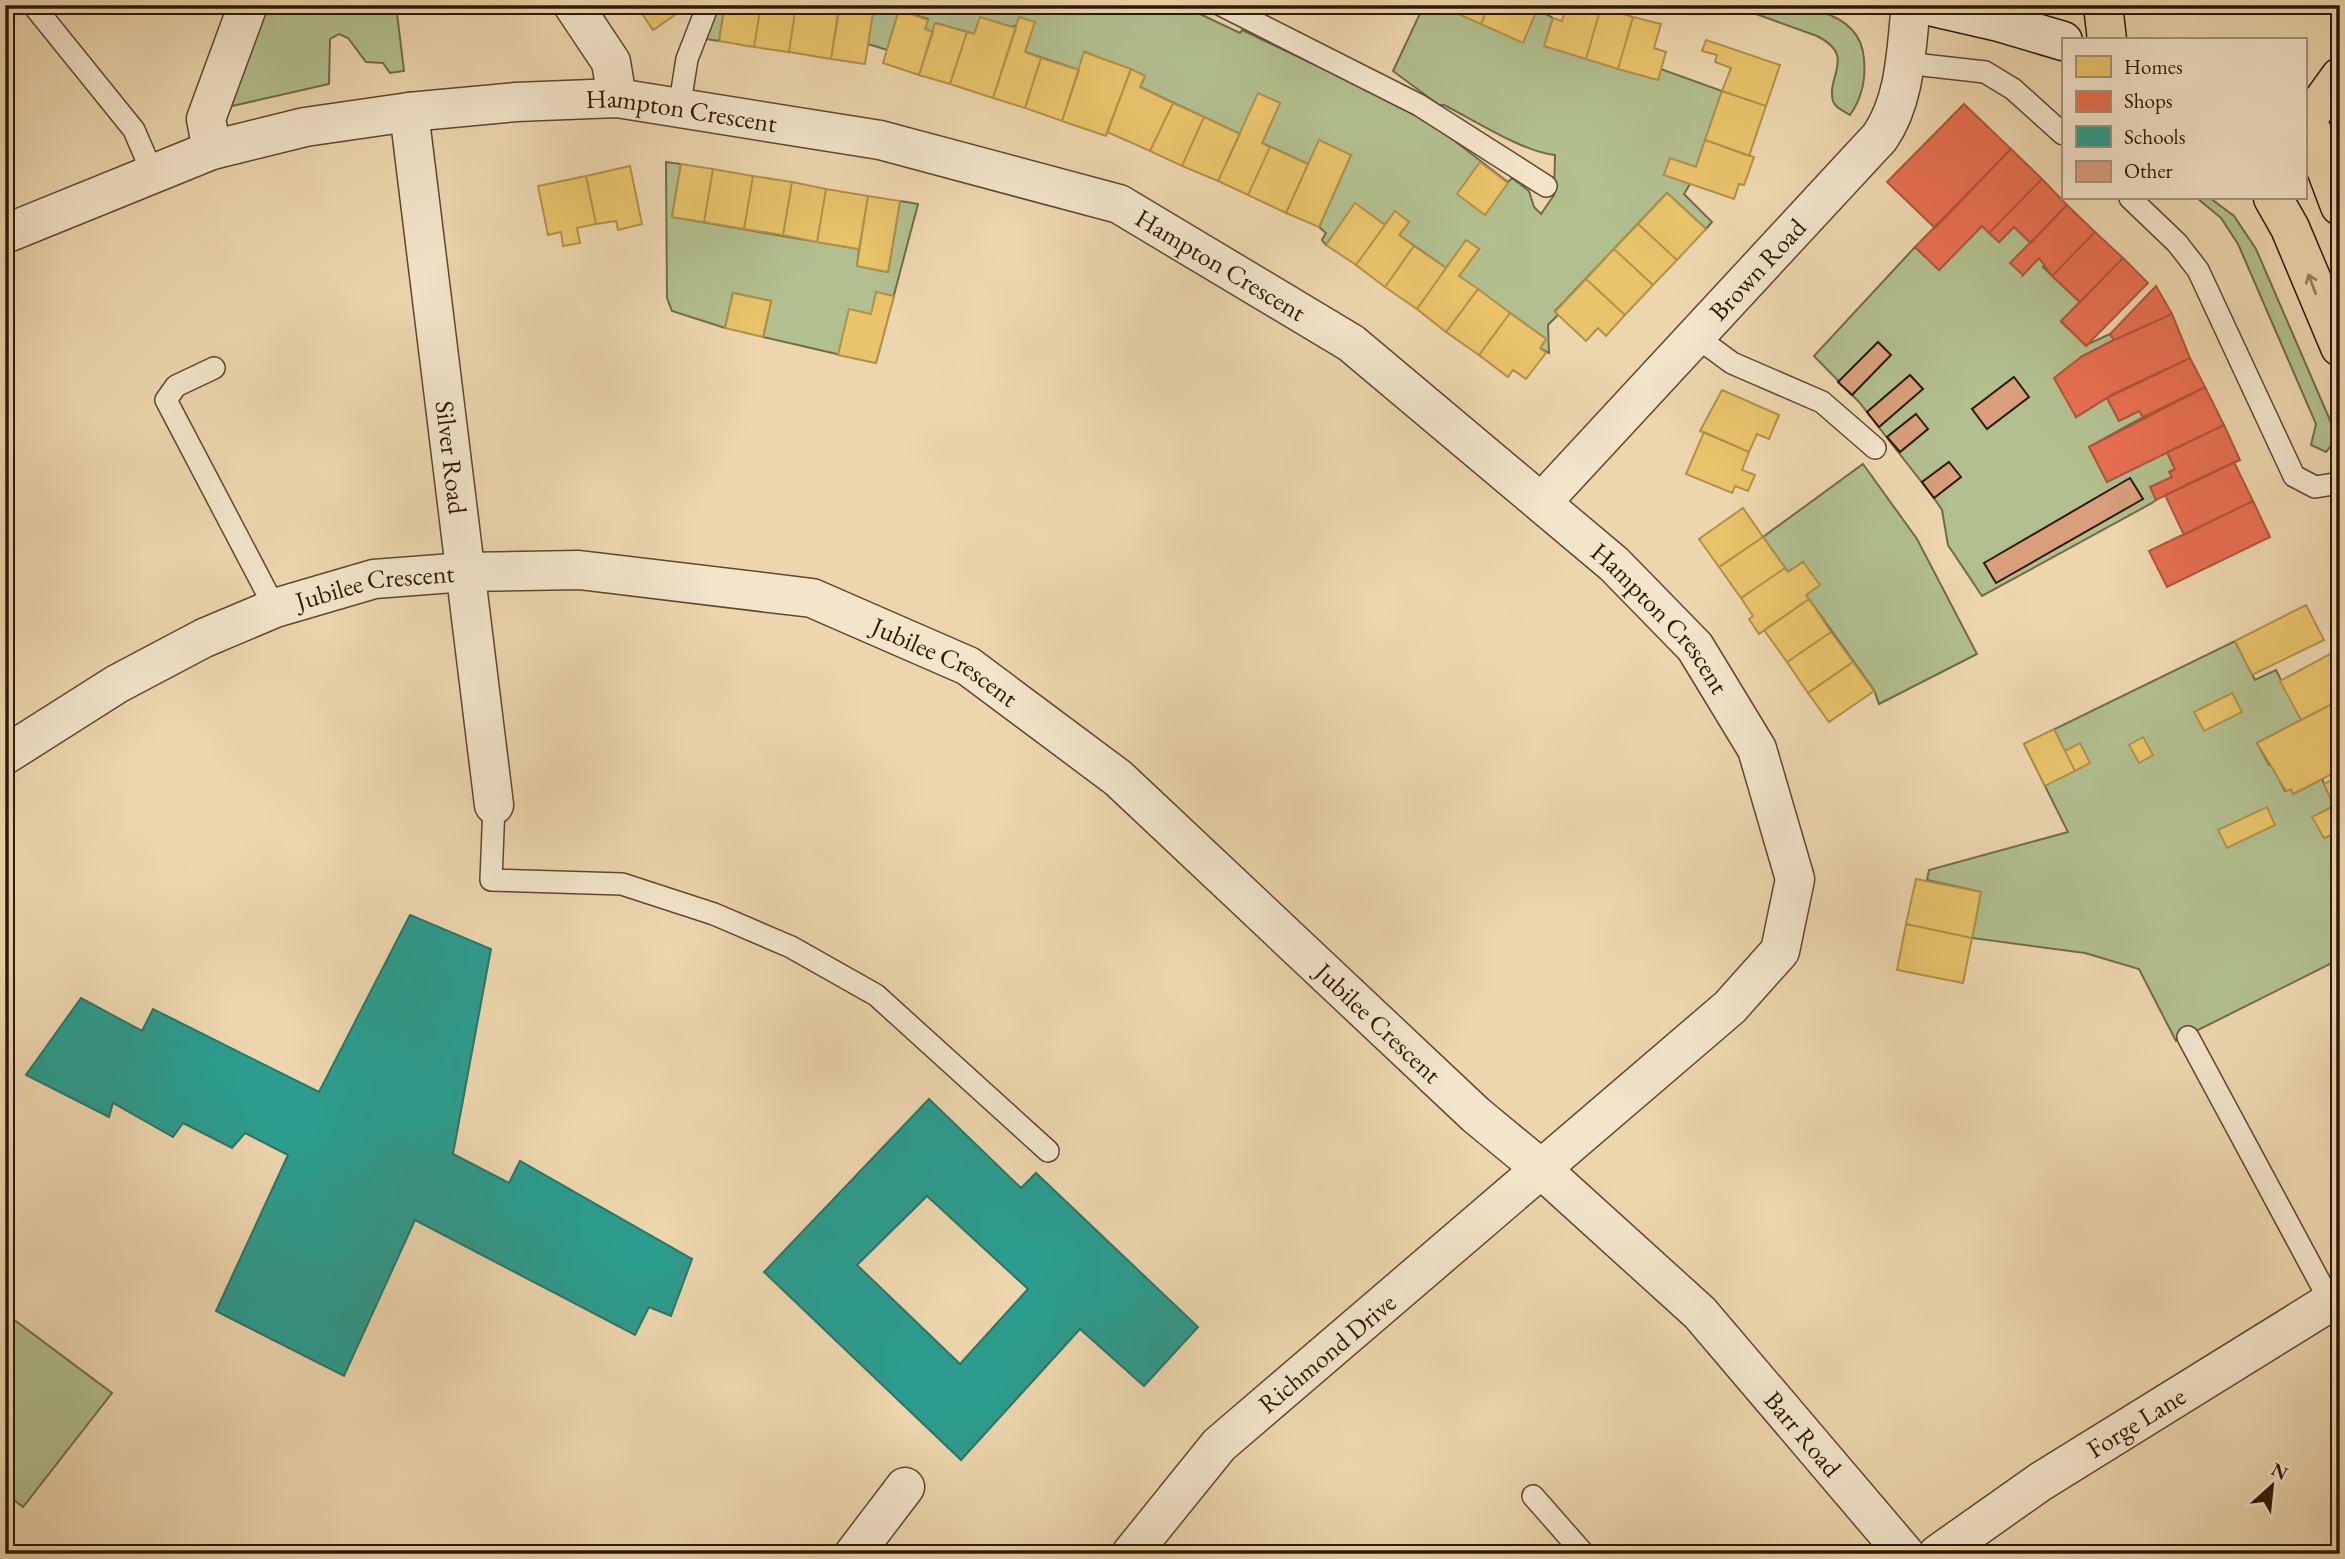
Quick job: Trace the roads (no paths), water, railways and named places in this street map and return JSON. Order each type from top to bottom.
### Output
[{"type":"main road","points":[[2103,5],[2107,38]]},
{"type":"main road","points":[[2340,77],[2317,114],[2340,206]]},
{"type":"main road","points":[[2274,200],[2290,228],[2340,346]]},
{"type":"street","points":[[212,150],[206,118],[248,5]]},
{"type":"street","points":[[573,5],[611,62],[617,98]]},
{"type":"street","name":"Brown Road","points":[[1542,502],[1694,335],[1873,146],[1894,110],[1905,63],[1911,5]]},
{"type":"street","points":[[1925,5],[1999,22],[2062,41]]},
{"type":"street","name":"Hampton Crescent","points":[[5,234],[152,172],[212,150],[305,127],[409,112],[516,102],[617,98],[880,141],[1119,204],[1351,343],[1614,564],[1695,647],[1757,749],[1795,879],[1780,951],[1730,1007],[1539,1167]]},
{"type":"street","name":"Silver Road","points":[[409,112],[494,805]]},
{"type":"street","name":"Jubilee Crescent","points":[[5,755],[163,659],[275,608],[373,579],[466,572],[579,570],[812,598],[968,666],[1118,778],[1476,1115],[1539,1167],[1700,1313]]},
{"type":"street","name":"Richmond Drive","points":[[1131,1554],[1219,1446],[1393,1298],[1539,1167]]},
{"type":"street","name":"Forge Lane","points":[[1938,1554],[2040,1482],[2335,1299]]},
{"type":"street","name":"Barr Road","points":[[1700,1313],[1905,1554]]},
{"type":"street","points":[[854,1554],[905,1488]]},
{"type":"lane","points":[[33,5],[134,130],[152,172]]},
{"type":"lane","points":[[679,109],[687,59],[708,5]]},
{"type":"lane","points":[[1221,5],[1409,100],[1546,186]]},
{"type":"lane","points":[[1905,63],[1985,72],[2013,89],[2062,133]]},
{"type":"lane","points":[[2132,200],[2177,243],[2198,270],[2294,476],[2315,487],[2340,483]]},
{"type":"lane","points":[[1694,335],[1732,363],[1822,402],[1875,448]]},
{"type":"lane","points":[[214,368],[176,386],[166,400],[275,608]]},
{"type":"lane","points":[[494,805],[491,880],[622,884],[713,914],[791,947],[876,995],[1048,1151]]},
{"type":"lane","points":[[2188,1037],[2335,1299]]},
{"type":"lane","points":[[1533,1496],[1584,1554]]}]
